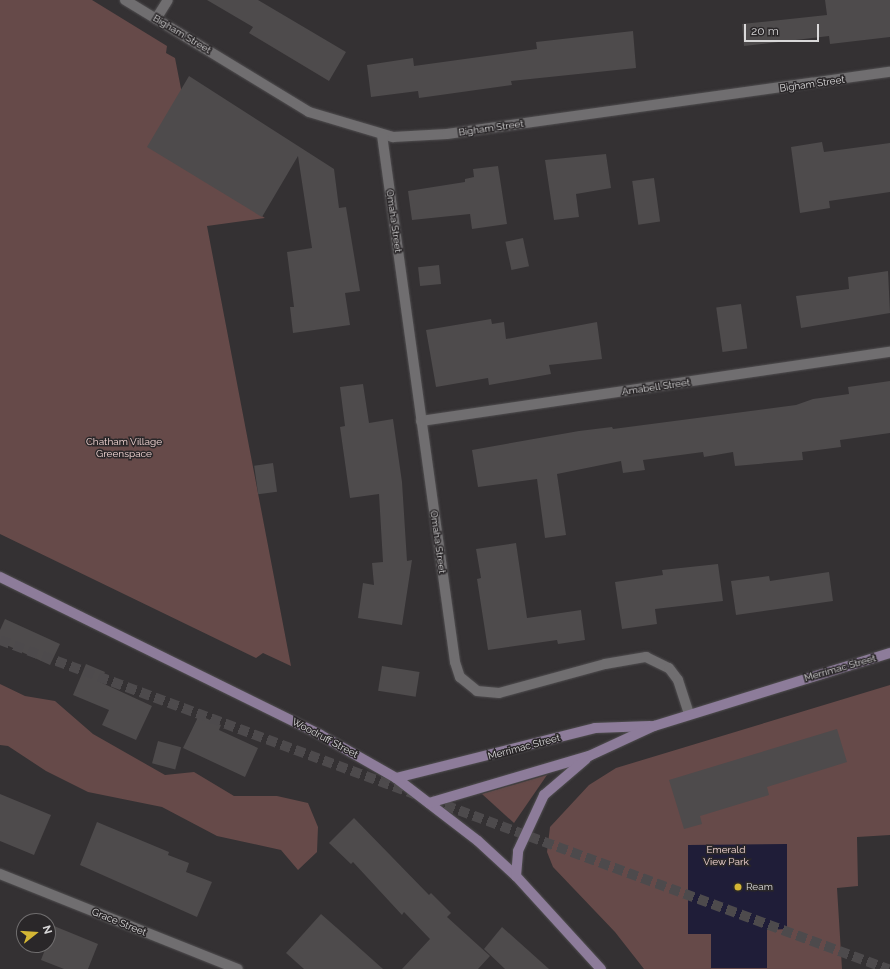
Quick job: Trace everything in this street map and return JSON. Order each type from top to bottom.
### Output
[{"type":"street","name":"Bigham Street","points":[[125,0],[308,112],[382,135],[426,136],[890,72]]},
{"type":"street","points":[[156,19],[168,0]]},
{"type":"street","name":"Omaha Street","points":[[382,135],[455,662],[467,686],[477,692],[499,693],[604,664],[646,657],[669,668],[678,680],[689,714]]},
{"type":"street","name":"Amabell Street","points":[[421,422],[890,352]]},
{"type":"street","name":"Woodruff Street","points":[[0,577],[319,734],[396,778],[430,803],[516,876],[601,969]]},
{"type":"street","name":"Merrimac Street","points":[[430,803],[589,756],[654,726],[689,714],[890,653]]},
{"type":"street","name":"Merrimac Street","points":[[396,778],[595,728],[654,726]]},
{"type":"street","points":[[516,876],[518,851],[544,795],[589,756]]},
{"type":"street","name":"Grace Street","points":[[0,874],[238,969]]},
{"type":"green space","name":"Chatham Village Greenspace","points":[[0,0],[92,0],[167,46],[166,53],[175,58],[198,176],[265,218],[207,226],[291,666],[263,653],[256,658],[0,534]]},
{"type":"green space","points":[[0,684],[25,696],[55,701],[93,734],[165,775],[194,772],[234,796],[277,796],[308,803],[318,827],[317,852],[298,870],[281,850],[217,836],[162,807],[88,792],[46,771],[8,746],[0,745]]},
{"type":"green space","name":"Emerald View Park","points":[[890,685],[890,835],[857,837],[858,886],[837,888],[842,969],[644,969],[615,932],[553,867],[547,852],[550,827],[589,785],[616,768]]},
{"type":"green space","points":[[547,775],[514,823],[482,794]]},
{"type":"shaded area","name":"Ream","points":[[787,844],[787,929],[767,930],[767,968],[711,968],[711,934],[688,934],[688,845]]},
{"type":"building","points":[[207,0],[258,0],[346,52],[329,81],[249,33],[253,27]]},
{"type":"building","points":[[825,0],[890,0],[890,37],[830,44],[829,36],[744,46],[742,24],[827,15]]},
{"type":"building","points":[[633,31],[636,68],[511,81],[512,85],[419,98],[418,91],[371,97],[367,65],[413,58],[414,66],[537,49],[536,42]]},
{"type":"building","points":[[189,76],[334,169],[339,208],[346,207],[360,291],[345,293],[350,325],[293,333],[290,307],[294,307],[287,252],[312,248],[298,156],[262,217],[147,147]]},
{"type":"building","points":[[822,142],[824,152],[890,143],[890,192],[829,201],[830,208],[800,213],[791,147]]},
{"type":"building","points":[[606,154],[611,188],[576,194],[579,217],[554,220],[545,160]]},
{"type":"building","points":[[498,166],[507,224],[472,229],[470,214],[412,220],[408,191],[465,182],[465,179],[474,177],[473,169]]},
{"type":"building","points":[[654,178],[660,222],[638,225],[632,181]]},
{"type":"building","points":[[523,238],[529,266],[511,270],[505,242]]},
{"type":"building","points":[[439,265],[441,284],[420,286],[418,267]]},
{"type":"building","points":[[888,271],[890,313],[801,328],[796,296],[849,289],[848,277]]},
{"type":"building","points":[[741,304],[747,349],[723,352],[716,307]]},
{"type":"building","points":[[491,319],[492,324],[504,322],[506,339],[597,322],[602,359],[549,365],[551,374],[489,385],[488,378],[436,387],[426,330]]},
{"type":"building","points":[[890,381],[890,433],[840,440],[841,447],[802,452],[803,460],[735,466],[733,452],[704,457],[703,452],[643,460],[645,470],[623,473],[621,461],[557,474],[566,535],[545,538],[537,479],[478,487],[472,450],[579,431],[612,427],[613,429],[796,405],[813,399],[849,394],[848,387]]},
{"type":"building","points":[[363,384],[369,423],[393,419],[402,482],[407,561],[412,560],[402,625],[358,618],[363,583],[374,585],[372,563],[383,562],[379,494],[350,498],[340,427],[345,426],[340,387]]},
{"type":"building","points":[[273,463],[277,492],[258,494],[254,466]]},
{"type":"building","points":[[516,543],[527,618],[581,610],[585,640],[558,644],[557,640],[488,650],[477,579],[481,578],[476,549]]},
{"type":"building","points":[[718,564],[723,601],[655,609],[657,624],[622,629],[615,582],[663,575],[662,570]]},
{"type":"building","points":[[829,572],[833,601],[736,615],[731,581],[769,576],[770,581]]},
{"type":"building","points":[[5,619],[60,644],[50,665],[0,642],[0,630]]},
{"type":"building","points":[[86,664],[105,672],[100,682],[152,706],[136,740],[102,725],[109,710],[73,695]]},
{"type":"building","points":[[382,666],[420,672],[416,697],[378,691]]},
{"type":"building","points":[[199,715],[221,725],[219,730],[258,748],[245,777],[183,748]]},
{"type":"building","points":[[837,729],[847,762],[767,787],[769,795],[700,816],[702,824],[684,829],[669,780]]},
{"type":"building","points":[[158,741],[181,747],[175,769],[152,763]]},
{"type":"building","points":[[0,794],[51,815],[34,855],[0,841]]},
{"type":"building","points":[[354,818],[429,895],[431,893],[451,913],[447,917],[490,956],[478,969],[402,969],[430,939],[404,912],[402,915],[353,862],[351,864],[329,843]]},
{"type":"building","points":[[97,822],[169,852],[168,855],[189,863],[186,872],[212,882],[197,917],[80,865]]},
{"type":"building","points":[[321,914],[383,969],[304,969],[286,953]]},
{"type":"building","points":[[56,927],[98,944],[88,969],[64,969],[41,960],[44,953],[56,953]]},
{"type":"building","points":[[502,927],[549,969],[505,969],[484,949]]},
{"type":"tunnel","points":[[0,640],[415,794]]},
{"type":"tunnel","points":[[431,800],[889,969]]},
{"type":"place","name":"Ream","points":[[738,887]]}]
